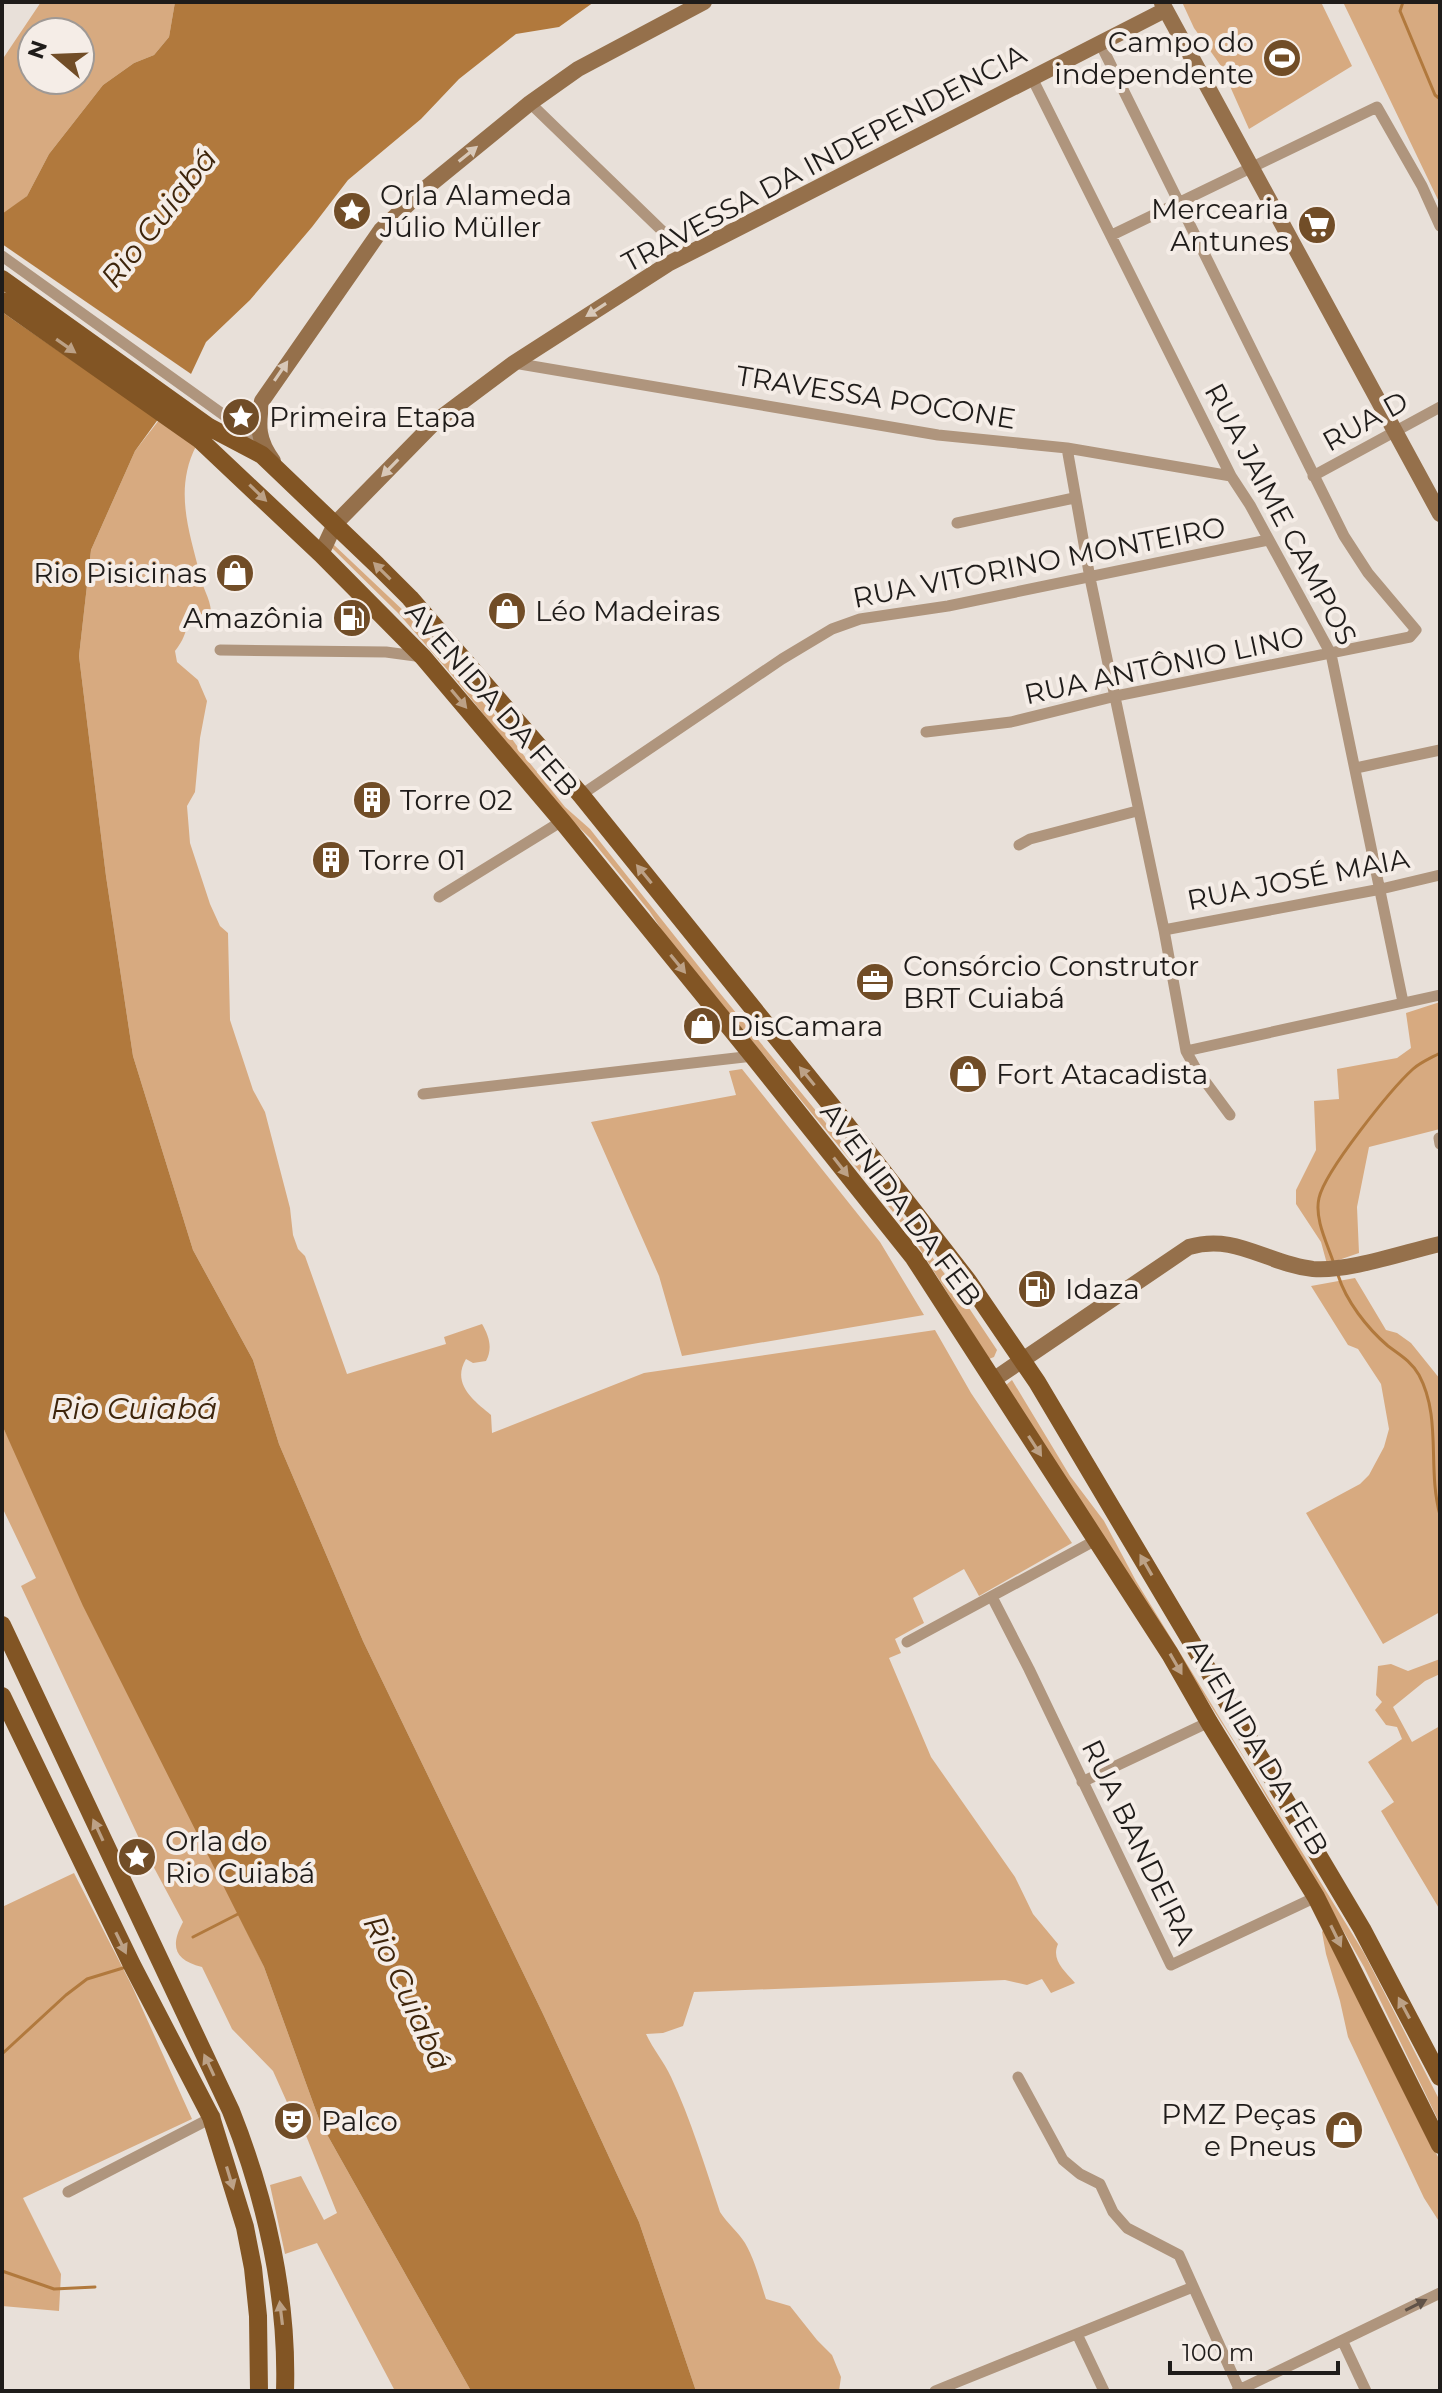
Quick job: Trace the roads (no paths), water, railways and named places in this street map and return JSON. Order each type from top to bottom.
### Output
[{"type":"main road","points":[[276,466],[260,441],[262,401],[381,230],[421,192],[530,103],[578,69],[704,2]]},
{"type":"main road","points":[[1163,6],[1440,514]]},
{"type":"main road","name":"TRAVESSA DA INDEPENDENCIA","points":[[321,554],[335,524],[435,422],[514,363],[686,254],[1100,43],[1163,6]]},
{"type":"main road","points":[[2,279],[211,425]]},
{"type":"main road","points":[[2,301],[211,425]]},
{"type":"main road","name":"AVENIDA DA FEB","points":[[211,425],[276,466],[410,598],[581,795],[835,1110],[968,1281],[1023,1361],[1131,1538],[1362,1929],[1440,2077]]},
{"type":"main road","name":"AVENIDA DA FEB","points":[[211,425],[321,554],[423,657],[562,821],[884,1222],[975,1374],[979,1378],[993,1380],[1170,1654],[1316,1897],[1440,2145]]},
{"type":"main road","points":[[993,1380],[1189,1247],[1208,1242],[1225,1243],[1289,1264],[1324,1269],[1440,1244]]},
{"type":"main road","points":[[2,1625],[231,2111],[246,2150],[275,2264],[284,2340],[285,2383]]},
{"type":"main road","points":[[2,1696],[132,1965],[211,2117],[245,2227],[253,2268],[258,2316],[259,2391]]},
{"type":"street","points":[[1100,43],[1313,476]]},
{"type":"street","name":"RUA JAIME CAMPOS","points":[[1032,78],[1231,476],[1331,654],[1403,1002]]},
{"type":"street","points":[[530,103],[686,254]]},
{"type":"street","points":[[1112,235],[1377,107],[1422,186],[1440,226]]},
{"type":"street","points":[[2,256],[211,425]]},
{"type":"street","points":[[2,268],[211,425],[260,441]]},
{"type":"street","name":"TRAVESSA POCONE","points":[[514,363],[938,435],[1067,448],[1231,476]]},
{"type":"street","name":"RUA D","points":[[1313,476],[1440,407]]},
{"type":"street","points":[[1067,448],[1074,498],[1164,930],[1186,1051],[1230,1115]]},
{"type":"street","name":"RUA ANTÔNIO LINO","points":[[926,732],[1011,722],[1116,696],[1410,637],[1415,627],[1368,573],[1344,536],[1313,476]]},
{"type":"street","points":[[957,523],[1074,498]]},
{"type":"street","name":"RUA VITORINO MONTEIRO","points":[[581,795],[782,659],[832,629],[860,619],[948,606],[1268,540]]},
{"type":"street","points":[[386,652],[396,629]]},
{"type":"street","points":[[220,650],[386,652],[423,657]]},
{"type":"street","points":[[1356,768],[1440,750]]},
{"type":"street","points":[[1019,845],[1030,839],[1137,811]]},
{"type":"street","points":[[439,897],[562,821]]},
{"type":"street","name":"RUA JOSÉ MAIA","points":[[1164,930],[1440,875]]},
{"type":"street","points":[[1186,1051],[1440,995]]},
{"type":"street","points":[[423,1094],[753,1056]]},
{"type":"street","points":[[907,1642],[1096,1540]]},
{"type":"street","name":"RUA BANDEIRA","points":[[992,1597],[1171,1965],[1316,1897]]},
{"type":"street","points":[[1082,1782],[1209,1722]]},
{"type":"street","points":[[1018,2077],[1063,2160],[1080,2174],[1100,2184],[1113,2212],[1127,2228],[1179,2255],[1239,2391],[1440,2293]]},
{"type":"street","points":[[68,2192],[211,2117],[231,2111]]},
{"type":"street","points":[[936,2391],[1193,2287]]},
{"type":"street","points":[[1077,2334],[1104,2391]]},
{"type":"street","points":[[1343,2342],[1366,2391]]},
{"type":"street","points":[[285,2383],[295,2391]]},
{"type":"water","name":"Rio Cuiabá","points":[[175,2],[594,2],[559,27],[516,34],[459,79],[421,119],[348,180],[250,300],[206,342],[191,374],[135,451],[91,550],[79,656],[106,876],[133,1056],[193,1250],[253,1360],[279,1444],[363,1641],[544,2016],[639,2222],[696,2391],[471,2391],[320,2122],[264,1967],[83,1606],[2,1425],[2,214],[27,196],[49,154],[103,85],[134,63],[154,55],[169,37]]},
{"type":"waterway","points":[[1403,2],[1400,11],[1435,95],[1440,99]]},
{"type":"waterway","points":[[1334,1264],[1318,1214],[1324,1186],[1360,1131],[1390,1094],[1413,1069],[1440,1053]]},
{"type":"waterway","points":[[1338,1275],[1346,1295],[1365,1322],[1409,1362],[1426,1391],[1440,1515]]},
{"type":"waterway","points":[[193,1937],[240,1913]]},
{"type":"waterway","points":[[2,2054],[87,1979],[123,1968]]},
{"type":"waterway","points":[[2,2271],[54,2289],[95,2287]]},
{"type":"place","name":"Campo do independente","points":[[1282,58]]},
{"type":"place","name":"Orla Alameda Júlio Müller","points":[[352,211]]},
{"type":"place","name":"Mercearia Antunes","points":[[1317,225]]},
{"type":"place","name":"Primeira Etapa","points":[[241,417]]},
{"type":"place","name":"Rio Pisicinas","points":[[235,573]]},
{"type":"place","name":"Léo Madeiras","points":[[507,611]]},
{"type":"place","name":"Amazônia","points":[[352,618]]},
{"type":"place","name":"Torre 02","points":[[372,800]]},
{"type":"place","name":"Torre 01","points":[[331,860]]},
{"type":"place","name":"Consórcio Construtor BRT Cuiabá","points":[[875,982]]},
{"type":"place","name":"DisCamara","points":[[702,1026]]},
{"type":"place","name":"Fort Atacadista","points":[[968,1074]]},
{"type":"place","name":"Idaza","points":[[1037,1289]]},
{"type":"place","name":"Orla do Rio Cuiabá","points":[[137,1857]]},
{"type":"place","name":"Palco","points":[[293,2121]]},
{"type":"place","name":"PMZ Peças e Pneus","points":[[1344,2130]]}]
